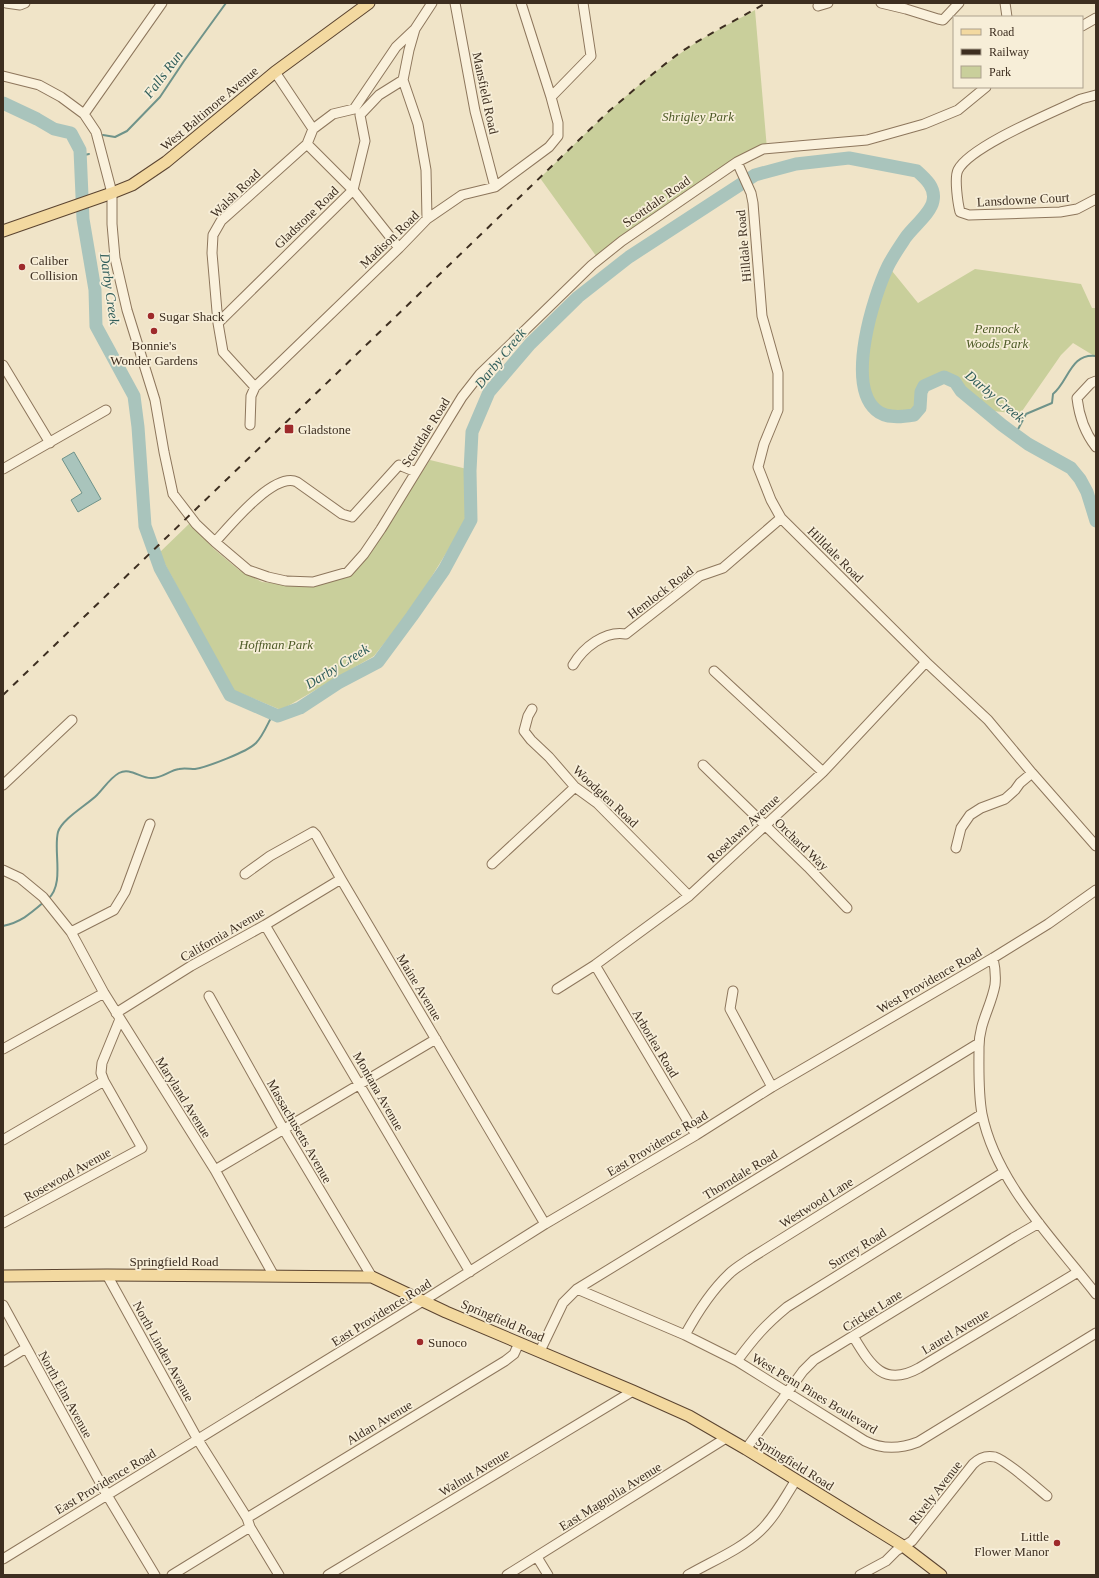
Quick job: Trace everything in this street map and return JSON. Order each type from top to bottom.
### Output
[{"type":"main road","name":"West Baltimore Avenue","points":[[3,231],[132,185],[166,162],[275,72],[368,3]]},
{"type":"main road","name":"Springfield Road","points":[[3,1276],[108,1275],[372,1277],[689,1416],[746,1449],[903,1546],[941,1575]]},
{"type":"street","points":[[6,3],[20,5],[25,3]]},
{"type":"street","points":[[84,114],[162,3]]},
{"type":"street","points":[[357,112],[396,47],[415,29],[432,3]]},
{"type":"street","name":"Mansfield Road","points":[[456,3],[474,111],[495,187]]},
{"type":"street","points":[[521,3],[552,97],[591,56],[583,3]]},
{"type":"street","points":[[818,6],[828,3]]},
{"type":"street","points":[[881,3],[906,9],[938,20],[944,20],[959,3]]},
{"type":"street","points":[[1005,3],[1007,16]]},
{"type":"street","points":[[1083,25],[1096,18]]},
{"type":"street","points":[[415,29],[403,80],[418,124],[426,170],[427,219]]},
{"type":"street","points":[[275,72],[313,129],[333,114],[357,112],[378,95],[403,80]]},
{"type":"street","name":"Scottdale Road","points":[[3,76],[39,85],[61,97],[84,114],[96,132],[112,224],[116,258],[127,310],[155,400],[164,452],[174,494],[196,524],[248,570],[286,581],[313,582],[348,572],[364,554],[462,397],[480,374],[592,265],[639,229],[763,149],[867,140],[924,124],[958,110],[985,88]]},
{"type":"street","name":"Lansdowne Court","points":[[1096,95],[1081,99],[980,148],[963,161],[957,172],[958,204],[960,212],[969,215],[1060,212],[1077,209],[1096,199]]},
{"type":"street","name":"Madison Road","points":[[255,387],[427,219],[462,195],[495,187],[550,147],[558,136],[558,123],[552,97]]},
{"type":"street","name":"Gladstone Road","points":[[218,323],[353,190],[364,140],[357,112]]},
{"type":"street","name":"Walsh Road","points":[[255,387],[223,352],[218,323],[212,253],[214,235],[221,221],[307,144],[313,129]]},
{"type":"street","points":[[307,144],[353,190],[399,248]]},
{"type":"street","name":"Hilldale Road","points":[[738,164],[751,193],[753,203],[762,316],[778,373],[778,410],[764,444],[758,467],[771,500],[781,518],[926,662],[988,720],[1096,846]]},
{"type":"street","points":[[3,365],[50,443]]},
{"type":"street","points":[[1096,381],[1091,383],[1077,398],[1079,412],[1096,447]]},
{"type":"street","points":[[250,425],[251,396],[255,387]]},
{"type":"street","points":[[3,469],[106,410]]},
{"type":"street","points":[[215,542],[246,508],[269,489],[281,482],[293,480],[342,514],[352,517],[399,465],[416,472]]},
{"type":"street","name":"Hemlock Road","points":[[573,665],[577,658],[600,639],[618,632],[626,634],[700,576],[724,568],[781,518]]},
{"type":"street","name":"Roselawn Avenue","points":[[557,989],[595,965],[689,896],[822,772],[926,662]]},
{"type":"street","points":[[714,672],[822,772]]},
{"type":"street","name":"Woodglen Road","points":[[532,709],[528,716],[524,731],[531,740],[574,787],[597,803],[689,896]]},
{"type":"street","points":[[3,785],[72,720]]},
{"type":"street","name":"Orchard Way","points":[[703,765],[764,826],[808,867],[847,908]]},
{"type":"street","points":[[956,848],[961,828],[970,815],[981,808],[1004,799],[1032,773]]},
{"type":"street","points":[[492,864],[574,787]]},
{"type":"street","points":[[71,932],[114,910],[125,892],[150,824]]},
{"type":"street","name":"Maine Avenue","points":[[245,874],[270,856],[313,832],[316,835],[545,1224]]},
{"type":"street","name":"Maryland Avenue","points":[[3,870],[20,878],[43,897],[71,932],[104,993],[215,1170],[274,1276]]},
{"type":"street","name":"California Avenue","points":[[118,1016],[192,966],[265,925],[341,879]]},
{"type":"street","name":"West Providence Road","points":[[772,1087],[993,958],[1048,924],[1096,890]]},
{"type":"street","name":"Montana Avenue","points":[[265,925],[470,1272]]},
{"type":"street","points":[[993,958],[995,985],[984,1017],[979,1043],[979,1078],[982,1114],[1004,1172],[1039,1223],[1096,1294]]},
{"type":"street","name":"Arborlea Road","points":[[595,965],[696,1135]]},
{"type":"street","points":[[733,991],[730,1010],[772,1087]]},
{"type":"street","points":[[3,1049],[104,993]]},
{"type":"street","name":"Massachusetts Avenue","points":[[209,996],[284,1130],[372,1277]]},
{"type":"street","points":[[3,1140],[104,1081],[101,1073],[102,1063],[118,1016]]},
{"type":"street","points":[[215,1170],[436,1039]]},
{"type":"street","name":"Thorndale Road","points":[[540,1351],[563,1303],[577,1288],[979,1043]]},
{"type":"street","name":"Rosewood Avenue","points":[[3,1223],[142,1148],[104,1081]]},
{"type":"street","name":"East Providence Road","points":[[3,1559],[424,1301],[545,1224],[696,1135],[772,1087]]},
{"type":"street","name":"Westwood Lane","points":[[685,1335],[711,1293],[730,1274],[758,1254],[982,1114]]},
{"type":"street","name":"Surrey Road","points":[[737,1361],[755,1336],[787,1307],[1004,1172]]},
{"type":"street","name":"Cricket Lane","points":[[746,1449],[808,1365],[1039,1223]]},
{"type":"street","name":"Laurel Avenue","points":[[853,1336],[866,1358],[873,1366],[888,1374],[907,1374],[1078,1272]]},
{"type":"street","name":"North Linden Avenue","points":[[108,1275],[198,1440],[247,1518],[250,1527],[279,1575]]},
{"type":"street","name":"West Penn Pines Boulevard","points":[[577,1288],[685,1335],[737,1361],[865,1441],[881,1447],[902,1447],[923,1439],[1096,1334]]},
{"type":"street","name":"North Elm Avenue","points":[[3,1305],[108,1495],[155,1575]]},
{"type":"street","name":"Aldan Avenue","points":[[247,1518],[505,1361],[514,1354],[520,1343]]},
{"type":"street","points":[[3,1362],[26,1348]]},
{"type":"street","name":"Walnut Avenue","points":[[328,1575],[634,1391]]},
{"type":"street","name":"East Magnolia Avenue","points":[[507,1575],[726,1438]]},
{"type":"street","name":"Rively Avenue","points":[[860,1575],[886,1561],[903,1546],[912,1542],[973,1464],[984,1457],[994,1456],[1000,1459],[1047,1496]]},
{"type":"street","points":[[688,1575],[746,1542],[760,1530],[772,1517],[796,1480]]},
{"type":"street","points":[[172,1575],[250,1527]]},
{"type":"street","points":[[537,1557],[548,1575]]},
{"type":"green space","name":"Shrigley Park","points":[[755,10],[767,149],[763,149],[599,260],[540,178],[608,112],[662,67],[699,41]]},
{"type":"green space","name":"Pennock Woods Park","points":[[888,266],[918,303],[975,269],[1081,284],[1092,308],[1096,308],[1096,357],[1073,343],[1061,355],[1020,414],[984,410],[961,391],[955,382],[944,377],[924,386],[921,392],[920,408],[914,415],[897,417],[887,415],[875,408],[868,397],[863,382],[862,365],[863,348],[869,315]]},
{"type":"green space","name":"Hoffman Park","points":[[430,460],[467,469],[467,519],[413,607],[374,656],[281,710],[233,690],[159,553],[190,523],[214,549],[239,570],[262,582],[296,586],[312,584],[356,570]]},
{"type":"water","points":[[74,452],[101,499],[78,512],[71,500],[82,493],[62,459]]},
{"type":"waterway","name":"Falls Run","points":[[103,135],[115,137],[127,131],[160,97],[226,3]]},
{"type":"waterway","name":"Darby Creek","points":[[3,103],[54,129],[71,133],[80,150],[83,219],[95,290],[96,326],[134,396],[138,427],[145,526],[160,568],[230,695],[278,716],[300,708],[338,683],[378,662],[444,570],[471,520],[470,471],[472,432],[489,392],[530,344],[578,297],[629,257],[755,175],[796,164],[849,158],[917,171],[932,188],[934,196],[932,206],[909,233],[894,255],[882,280],[870,318],[865,340],[863,381],[867,398],[876,410],[889,416],[899,417],[914,415],[920,408],[921,392],[924,386],[944,377],[955,382],[961,391],[1002,425],[1028,444],[1071,468],[1080,479],[1087,492],[1096,521]]},
{"type":"waterway","points":[[80,156],[89,154]]},
{"type":"waterway","points":[[1015,435],[1026,414],[1052,403],[1053,394],[1063,382],[1075,363],[1087,356],[1096,356]]},
{"type":"waterway","points":[[48,899],[53,893],[56,885],[58,867],[57,840],[60,827],[69,817],[93,799],[119,773],[127,771],[147,778],[155,778],[176,770],[195,769],[227,759],[244,751],[256,743],[273,714]]},
{"type":"waterway","points":[[3,926],[25,917],[44,902]]},
{"type":"railway","points":[[3,695],[609,111],[681,52],[766,3]]},
{"type":"place","name":"Caliber Collision","points":[[22,267]]},
{"type":"place","name":"Sugar Shack","points":[[151,316]]},
{"type":"place","name":"Bonnie's Wonder Gardens","points":[[154,331]]},
{"type":"place","name":"Gladstone","points":[[289,429]]},
{"type":"place","name":"Sunoco","points":[[420,1342]]},
{"type":"place","name":"Little Flower Manor","points":[[1057,1543]]}]
